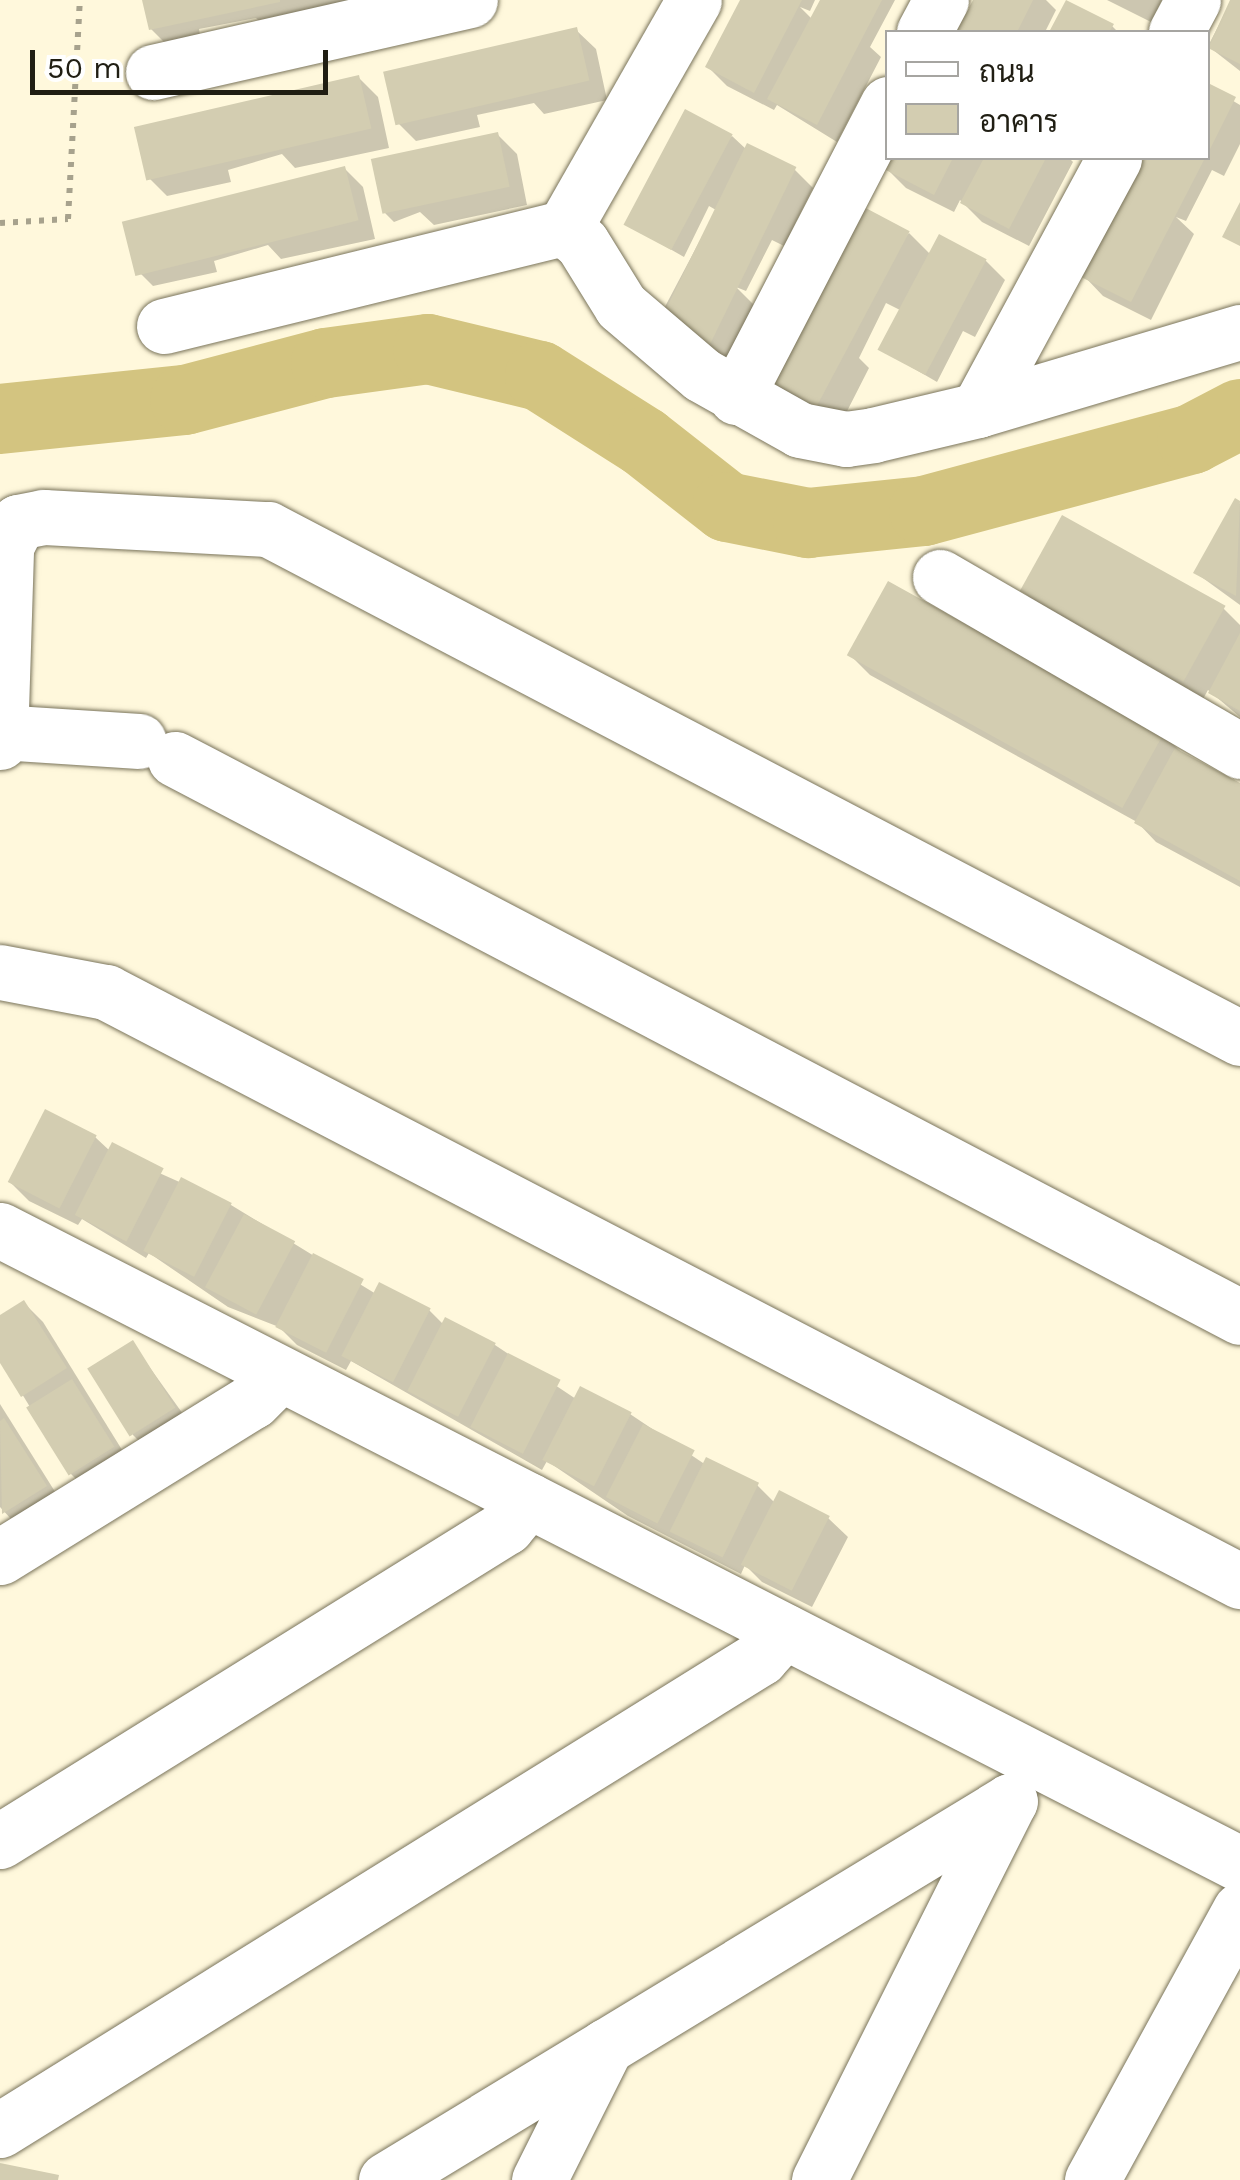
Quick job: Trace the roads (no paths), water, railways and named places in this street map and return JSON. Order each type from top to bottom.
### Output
[{"type":"street","points":[[153,72],[470,0]]},
{"type":"street","points":[[164,326],[564,228],[694,0]]},
{"type":"street","points":[[925,30],[941,0]]},
{"type":"street","points":[[1177,30],[1193,0]]},
{"type":"street","points":[[736,396],[885,110]]},
{"type":"street","points":[[978,410],[1113,160]]},
{"type":"street","points":[[564,228],[582,243],[621,306],[647,333],[736,396],[800,430],[846,438],[978,410],[1240,332]]},
{"type":"street","points":[[0,742],[6,546],[18,522],[44,517],[268,529],[1240,1038]]},
{"type":"street","points":[[940,577],[1240,751]]},
{"type":"street","points":[[0,732],[157,750],[1240,1317]]},
{"type":"street","points":[[0,972],[120,998],[1240,1582]]},
{"type":"street","points":[[8,1248],[280,1374],[784,1631],[1021,1779],[1240,1864]]},
{"type":"street","points":[[0,1557],[252,1401],[280,1374]]},
{"type":"street","points":[[0,1840],[506,1528],[528,1500]]},
{"type":"street","points":[[0,2130],[760,1658],[784,1631]]},
{"type":"street","points":[[386,2180],[606,2046],[1021,1779]]},
{"type":"street","points":[[818,2180],[1021,1779]]},
{"type":"street","points":[[1092,2180],[1240,1910]]},
{"type":"street","points":[[539,2180],[606,2046]]},
{"type":"waterway","points":[[0,419],[185,400],[326,363],[428,349],[540,376],[644,442],[727,507],[808,523],[924,511],[1192,439],[1240,414]]}]
